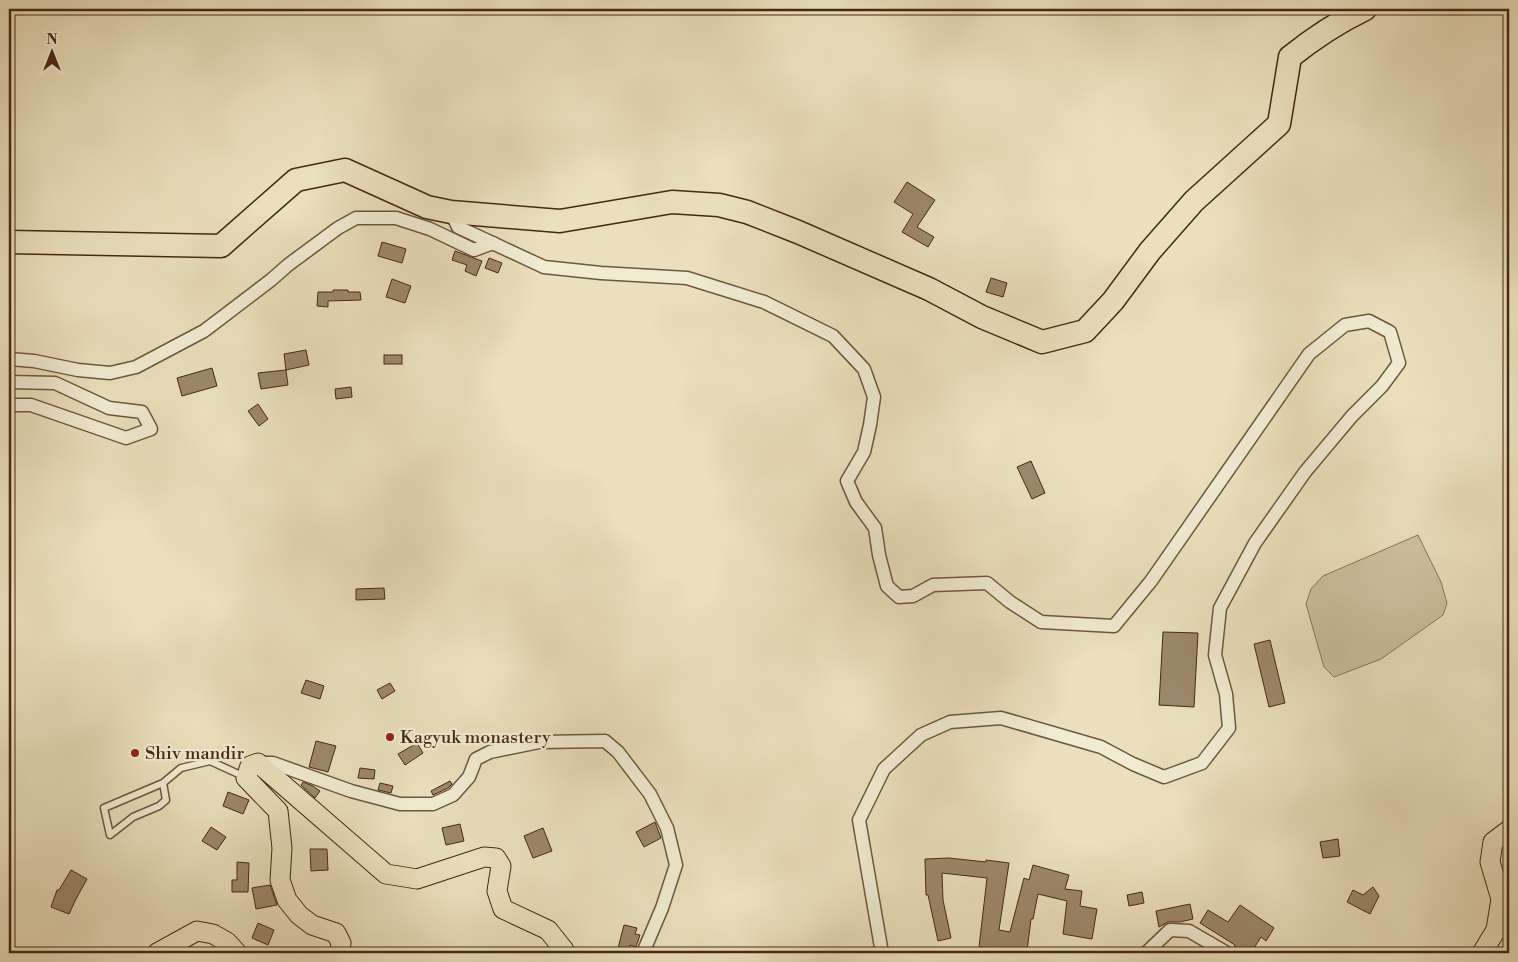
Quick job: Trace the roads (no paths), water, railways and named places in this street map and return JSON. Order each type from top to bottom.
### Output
[{"type":"highway","points":[[9,242],[221,246],[296,180],[345,170],[427,207],[451,212],[560,221],[672,202],[718,205],[747,212],[798,232],[929,289],[982,316],[1042,342],[1084,331],[1113,301],[1150,251],[1194,201],[1279,124],[1290,57],[1313,38],[1338,22],[1365,9]]},
{"type":"main road","points":[[252,771],[278,811],[282,848],[280,880],[287,900],[299,915],[312,925],[336,934],[340,943],[340,953]]},
{"type":"main road","points":[[252,771],[386,874],[417,879],[484,857],[496,858],[501,866],[497,891],[503,909],[548,930],[564,950],[564,953]]},
{"type":"main road","points":[[1482,953],[1496,930],[1501,899],[1490,862],[1493,842],[1509,830]]},
{"type":"main road","points":[[157,953],[197,931],[213,934],[227,942],[237,953]]},
{"type":"street","points":[[451,212],[458,226],[544,267],[601,273],[688,278],[764,302],[833,336],[864,369],[874,397],[864,452],[847,481],[856,502],[875,528],[879,555],[887,586],[899,597],[913,596],[933,585],[987,582],[1010,602],[1041,622],[1114,626],[1151,581],[1309,354],[1345,326],[1369,321],[1390,332],[1399,363],[1382,386],[1352,416],[1305,472],[1256,543],[1220,608],[1215,655],[1226,694],[1229,728],[1202,763],[1164,777],[1100,747],[1001,718],[950,722],[921,735],[884,769],[859,820],[882,953]]},
{"type":"street","points":[[9,358],[78,370],[110,373],[136,367],[204,331],[271,280],[288,264],[338,228],[356,218],[396,218],[430,229],[474,250],[493,243]]},
{"type":"street","points":[[9,382],[55,383],[109,408],[142,412],[151,429],[126,438],[31,405],[9,405]]},
{"type":"street","points":[[252,771],[273,763],[350,791],[400,804],[433,804],[453,796],[469,777],[476,759],[490,752],[539,742],[604,741],[618,752],[650,794],[667,828],[676,865],[662,908],[645,948],[645,953]]},
{"type":"street","points":[[1146,953],[1170,930],[1189,931],[1227,953]]},
{"type":"lane","points":[[163,783],[166,800],[159,806],[133,817],[110,835],[104,808],[163,783],[181,768],[210,761],[252,771]]},
{"type":"place","name":"Kagyuk monastery","points":[[390,737]]},
{"type":"place","name":"Shiv mandir","points":[[135,753]]}]
